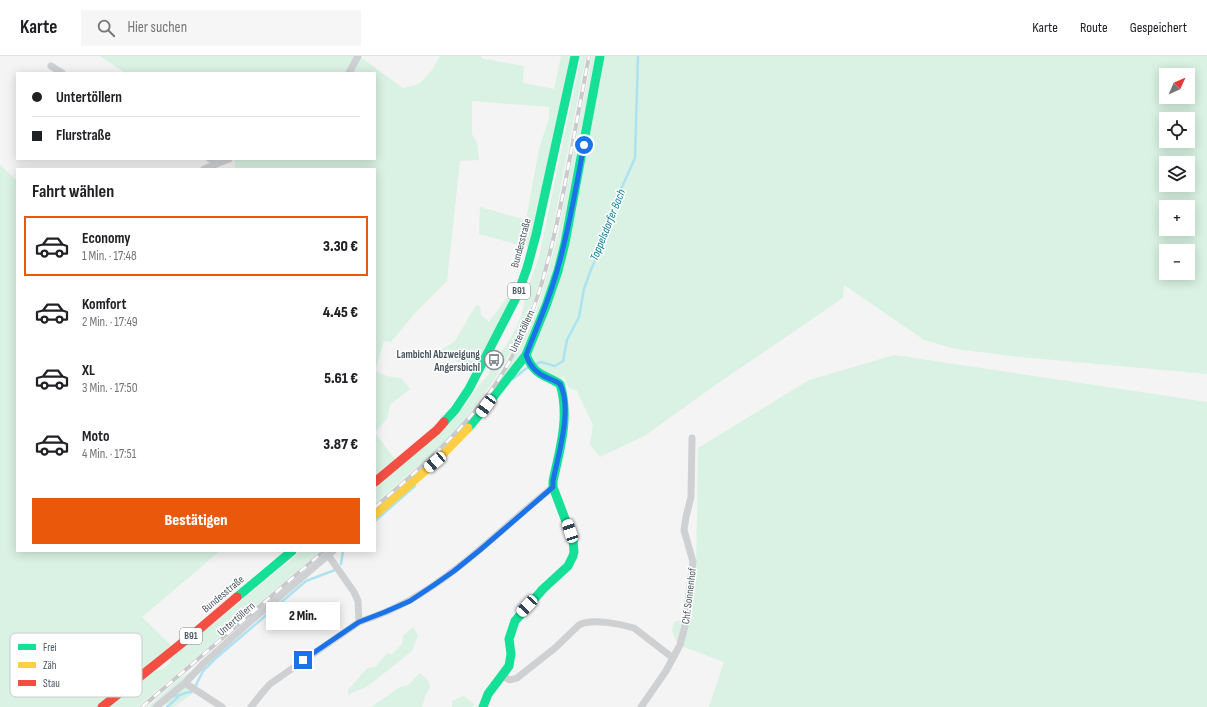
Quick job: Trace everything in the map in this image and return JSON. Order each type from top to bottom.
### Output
[{"type":"street","points":[[349,72],[358,56]]},
{"type":"street","name":"Bundesstraße","points":[[376,481],[437,430],[455,410],[469,389],[517,296],[527,268],[536,235],[575,56]]},
{"type":"street","name":"Untertöllern","points":[[376,513],[435,462],[455,442],[479,415],[526,355],[548,301],[565,243],[600,56]]},
{"type":"street","points":[[50,66],[60,72]]},
{"type":"street","points":[[206,168],[226,160]]},
{"type":"street","points":[[483,707],[488,694],[509,666],[511,659],[509,639],[514,621],[543,589],[568,566],[573,556],[573,540],[553,487],[563,432],[565,407],[564,396],[560,384],[541,376],[528,361],[526,355]]},
{"type":"street","name":"Chf. Sonnenhof","points":[[641,707],[674,658],[680,645],[685,626],[693,562],[684,530],[691,498],[692,438]]},
{"type":"street","points":[[251,707],[270,684],[359,622],[410,601],[454,571],[553,487]]},
{"type":"street","name":"Bundesstraße","points":[[142,675],[197,631],[291,552]]},
{"type":"street","points":[[331,553],[358,601],[359,622]]},
{"type":"street","name":"Untertöllern","points":[[156,707],[185,683],[242,628],[331,553]]},
{"type":"street","points":[[502,676],[510,680],[517,678],[555,648],[579,625],[589,622],[634,628],[674,658]]},
{"type":"street","points":[[185,683],[222,707]]},
{"type":"street","name":"Bundesstraße","points":[[102,707],[114,697]]},
{"type":"green space","points":[[100,56],[359,56],[403,88],[419,84],[432,70],[440,56],[481,56],[481,58],[524,66],[523,83],[554,89],[561,56],[575,56],[533,249],[479,234],[480,207],[526,220],[539,149],[549,118],[549,107],[472,101],[472,134],[477,143],[479,160],[460,161],[447,281],[416,312],[391,342],[384,341],[376,368],[376,168],[235,168],[235,160],[376,160],[376,72],[124,72]]},
{"type":"green space","points":[[581,56],[586,56],[551,238],[542,274],[524,329],[495,379],[464,421],[441,446],[376,502],[376,487],[452,421],[488,375],[499,354],[506,346],[517,326],[522,313],[527,290],[539,257]]},
{"type":"green space","points":[[592,56],[1207,56],[1207,374],[1021,357],[956,349],[924,340],[844,285],[843,298],[714,386],[646,435],[600,457],[590,445],[593,425],[577,391],[569,388],[563,375],[560,384],[528,361],[503,376],[528,331],[536,312],[557,239]]},
{"type":"green space","points":[[0,165],[16,180],[16,552],[219,552],[142,617],[175,649],[142,675],[142,633],[10,633],[10,697],[115,697],[102,707],[0,707]]},
{"type":"green space","points":[[523,281],[478,373],[440,351],[455,341],[476,305],[480,306],[481,315],[489,322],[508,296]]},
{"type":"green space","points":[[894,355],[1207,402],[1207,707],[709,707],[724,662],[678,645],[672,631],[674,622],[683,620],[696,570],[698,448],[809,380]]},
{"type":"green space","points":[[376,371],[387,376],[401,378],[410,389],[390,405],[387,419],[376,431]]},
{"type":"green space","points":[[376,434],[392,455],[397,463],[376,481]]},
{"type":"green space","points":[[300,552],[319,552],[138,707],[109,707],[121,697],[142,697],[142,680],[150,673],[163,669],[170,663],[171,657]]},
{"type":"green space","points":[[413,627],[418,635],[412,651],[368,686],[348,695],[348,690],[367,668],[375,667],[387,653],[392,654],[402,644],[403,636]]},
{"type":"green space","points":[[204,663],[185,683],[196,691],[174,707],[169,707],[163,701],[156,707],[148,707],[180,678]]},
{"type":"green space","points":[[420,673],[429,681],[430,688],[426,694],[422,707],[371,707],[400,687],[408,685]]},
{"type":"green space","points":[[464,696],[474,704],[473,707],[452,707],[452,701]]},
{"type":"waterway","name":"Toppelsdorfer Bach","points":[[536,364],[541,362],[555,366],[563,361],[567,340],[579,317],[584,289],[611,218],[612,209],[635,158],[638,56]]},
{"type":"waterway","name":"Toppelsdorfer Bach","points":[[513,379],[528,367]]},
{"type":"waterway","name":"Toppelsdorfer Bach","points":[[376,520],[415,486]]},
{"type":"waterway","name":"Toppelsdorfer Bach","points":[[341,564],[343,552]]},
{"type":"waterway","name":"Toppelsdorfer Bach","points":[[195,687],[203,671],[215,659],[306,581],[335,570]]},
{"type":"waterway","points":[[173,696],[191,692]]},
{"type":"waterway","points":[[167,707],[178,697]]},
{"type":"railway","points":[[376,506],[424,465],[469,419],[495,385],[521,338],[548,263],[565,184],[589,56]]},
{"type":"railway","points":[[142,707],[323,552]]},
{"type":"traffic: fast","points":[[444,422],[455,410],[469,389],[517,296],[527,268],[536,235],[575,56]]},
{"type":"traffic: fast","points":[[468,428],[526,355],[546,306],[558,271],[565,243],[600,56]]},
{"type":"traffic: fast","points":[[483,707],[488,694],[509,666],[511,654],[509,639],[515,621],[543,589],[568,566],[574,552],[573,540],[553,487],[563,432],[563,396],[560,384],[536,371],[526,355]]},
{"type":"traffic: fast","points":[[237,597],[291,552]]},
{"type":"traffic: slow","points":[[376,513],[435,462],[468,428]]},
{"type":"traffic: jam","points":[[376,481],[437,430],[444,422]]},
{"type":"traffic: jam","points":[[142,675],[237,597]]},
{"type":"traffic: jam","points":[[102,707],[114,697]]},
{"type":"place","name":"Lambichl Abzweigung Angersbichl","points":[[494,360]]},
{"type":"route","points":[[303,660],[359,622],[410,601],[434,585],[480,550],[553,487],[563,432],[565,407],[563,389],[557,382],[541,376],[532,367],[526,355],[546,306],[558,271],[584,145]]}]
